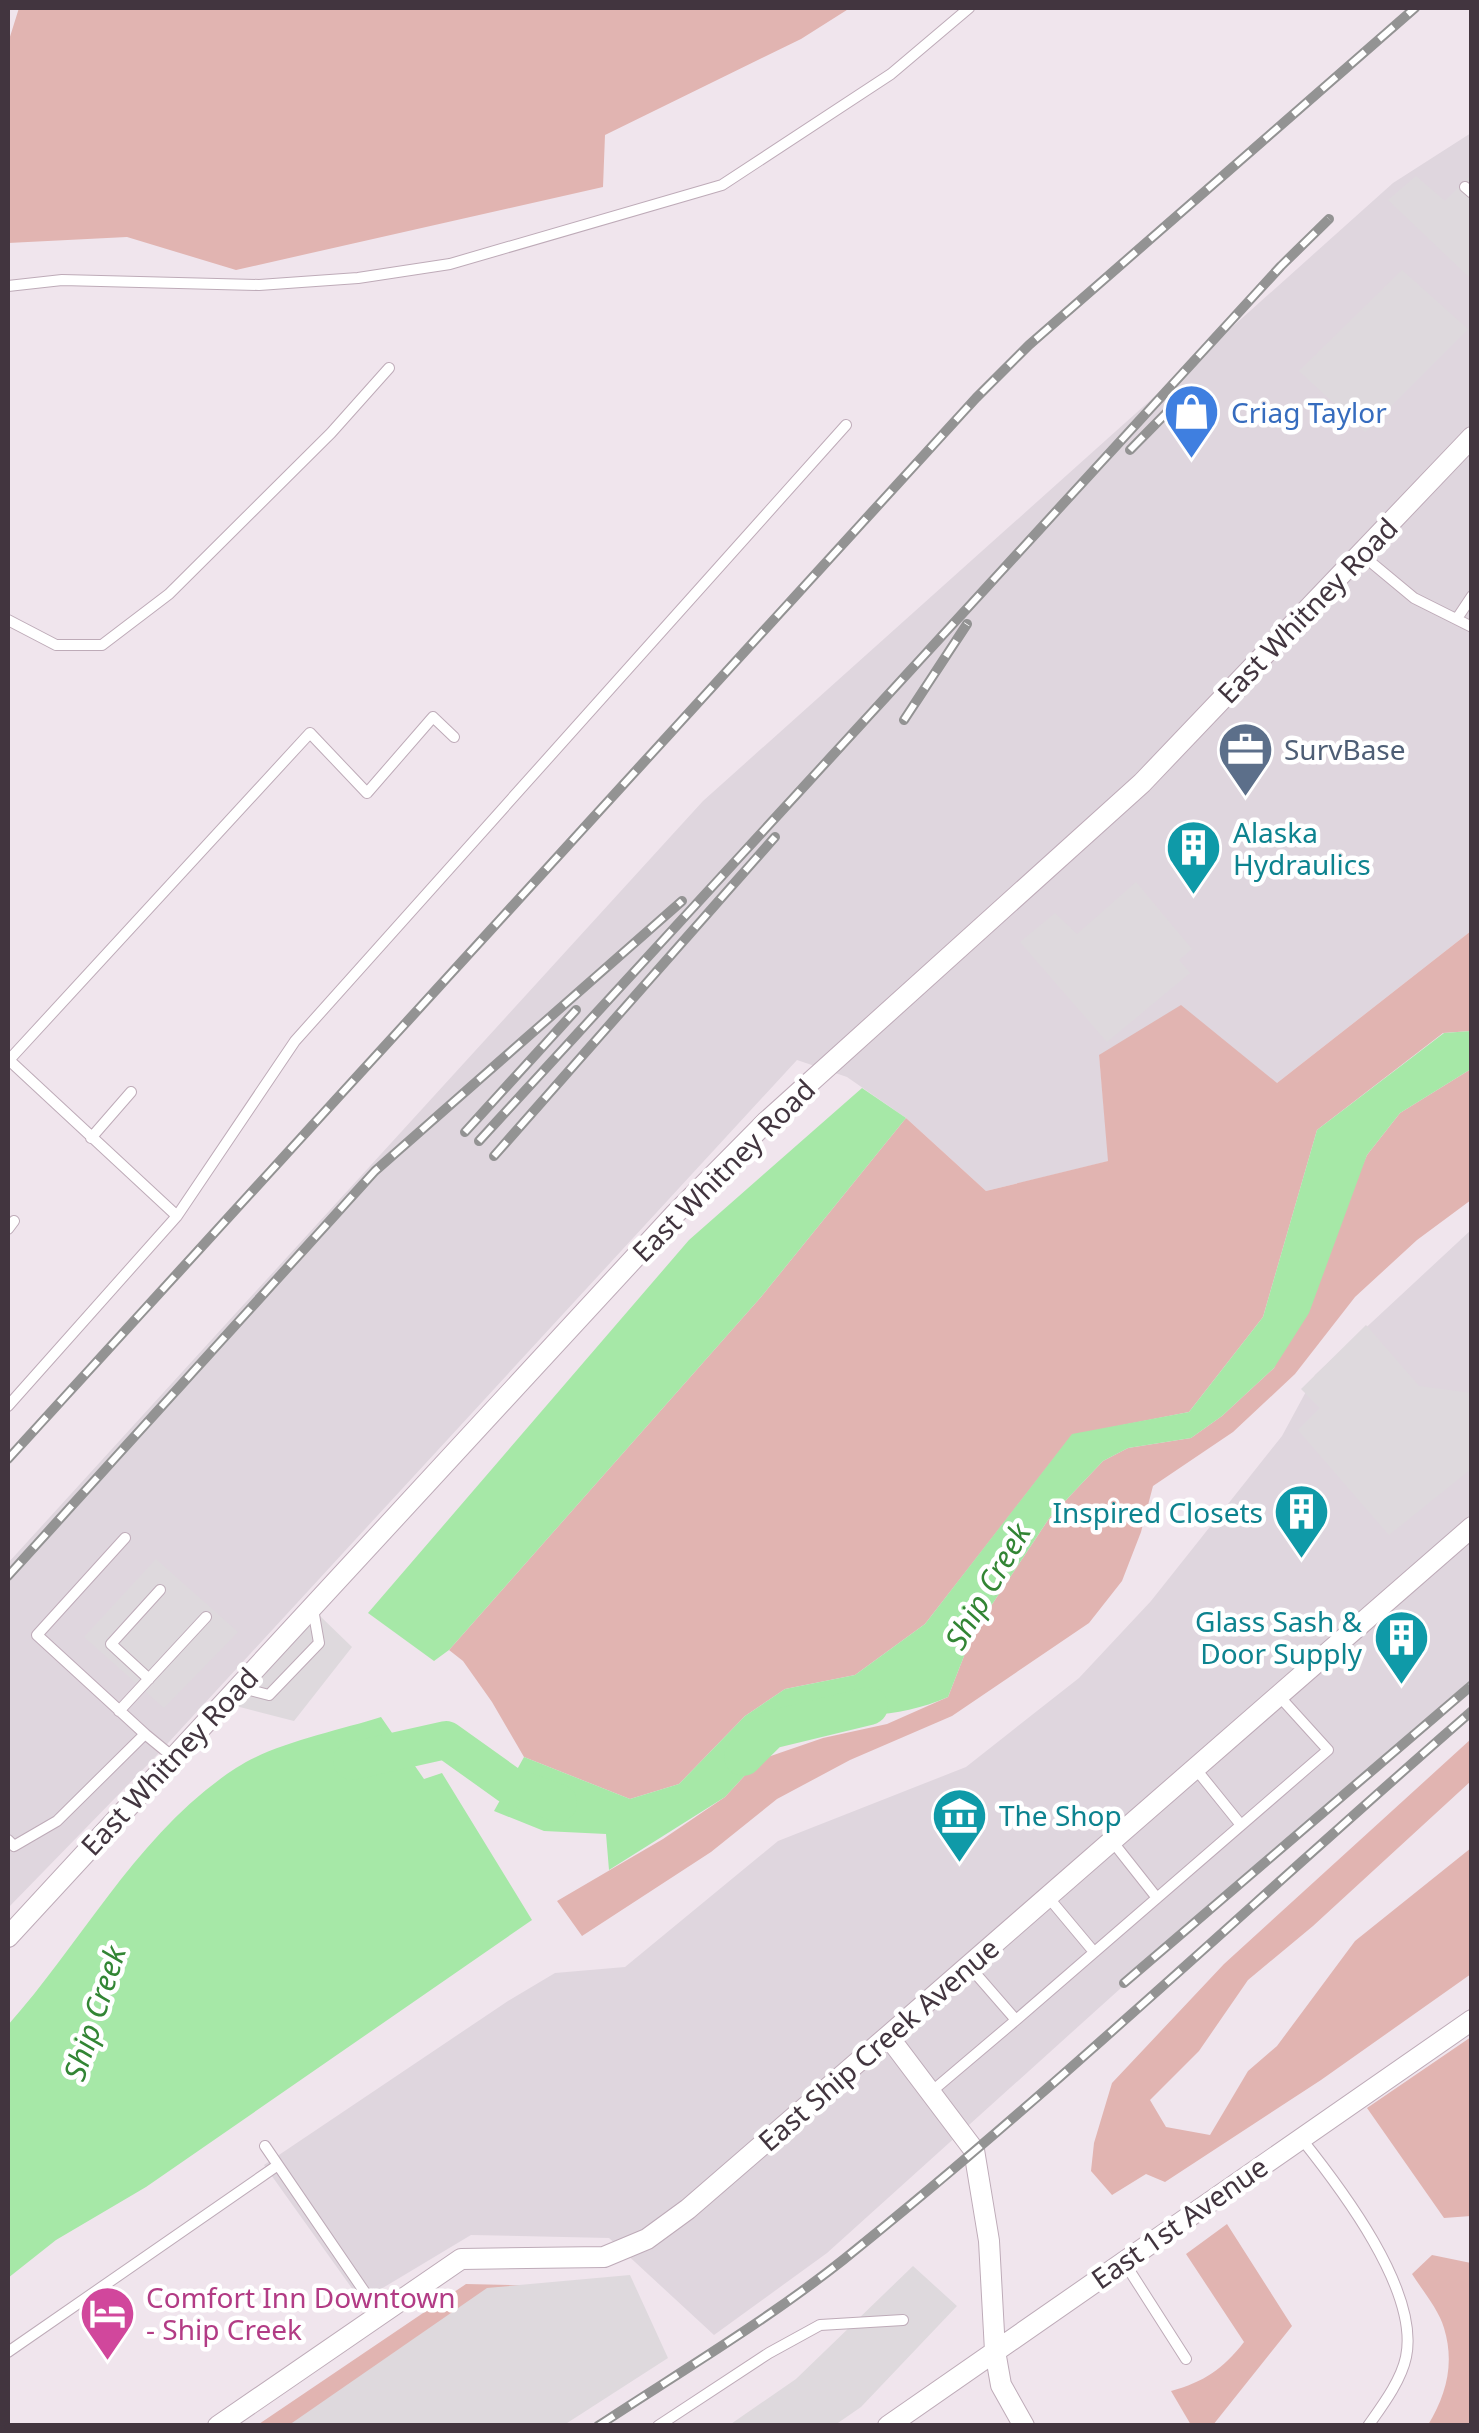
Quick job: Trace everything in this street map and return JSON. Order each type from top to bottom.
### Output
[{"type":"street","name":"East Whitney Road","points":[[8,1937],[675,1214],[766,1122],[1142,783],[1472,437]]},
{"type":"street","name":"East Ship Creek Avenue","points":[[218,2426],[461,2259],[604,2258],[646,2240],[688,2209],[1472,1527]]},
{"type":"street","name":"East 1st Avenue","points":[[888,2426],[1472,2020]]},
{"type":"street","points":[[888,2036],[974,2150],[989,2242],[995,2351],[1001,2385],[1024,2426]]},
{"type":"lane","points":[[8,286],[62,280],[259,285],[358,278],[450,264],[722,185],[891,74],[969,8]]},
{"type":"lane","points":[[8,620],[56,646],[102,645],[169,594],[331,433],[390,368]]},
{"type":"lane","points":[[8,1406],[177,1216],[295,1042],[846,425]]},
{"type":"lane","points":[[1362,554],[1414,598],[1472,627]]},
{"type":"lane","points":[[1458,618],[1472,596]]},
{"type":"lane","points":[[177,1216],[8,1060],[310,733],[368,793],[433,717],[454,736]]},
{"type":"lane","points":[[90,1138],[131,1092]]},
{"type":"lane","points":[[125,1538],[37,1635],[173,1757]]},
{"type":"lane","points":[[148,1679],[111,1644],[160,1590]]},
{"type":"lane","points":[[238,1687],[270,1695],[319,1643],[312,1606]]},
{"type":"lane","points":[[119,1711],[206,1618]]},
{"type":"lane","points":[[931,2093],[1328,1750],[1278,1696]]},
{"type":"lane","points":[[10,1845],[57,1821],[145,1734]]},
{"type":"lane","points":[[1195,1768],[1241,1825]]},
{"type":"lane","points":[[1112,1840],[1157,1898]]},
{"type":"lane","points":[[1048,1897],[1094,1952]]},
{"type":"lane","points":[[969,1966],[1016,2020]]},
{"type":"lane","points":[[1300,2138],[1384,2259],[1402,2300],[1406,2356],[1397,2379],[1368,2426]]},
{"type":"lane","points":[[264,2146],[380,2313]]},
{"type":"lane","points":[[8,2352],[278,2164]]},
{"type":"lane","points":[[1123,2262],[1186,2358]]},
{"type":"lane","points":[[658,2426],[820,2325],[904,2320]]},
{"type":"shaded area","points":[[19,8],[850,8],[801,39],[605,135],[603,187],[236,270],[127,237],[8,243],[8,43]]},
{"type":"shaded area","points":[[1471,133],[1471,931],[1277,1083],[1099,1055],[1109,1161],[986,1191],[906,1118],[847,1077],[797,1060],[157,1755],[8,1908],[8,1563],[703,801],[1393,183]]},
{"type":"shaded area","points":[[1471,175],[1471,279],[1388,200],[1416,176],[1445,201]]},
{"type":"shaded area","points":[[1402,270],[1468,329],[1365,432],[1299,371]]},
{"type":"shaded area","points":[[1136,882],[1192,949],[1179,960],[1190,973],[1107,1042],[1020,942],[1055,913],[1077,934]]},
{"type":"shaded area","points":[[1471,931],[1471,1031],[1443,1033],[1317,1130],[1263,1317],[1189,1412],[1072,1435],[925,1624],[855,1675],[785,1689],[745,1716],[679,1784],[630,1799],[524,1757],[492,1702],[463,1661],[449,1650],[761,1297],[906,1118],[986,1191],[1108,1161],[1099,1055],[1181,1005],[1277,1083]]},
{"type":"shaded area","points":[[1471,1069],[1471,1200],[1417,1240],[1355,1297],[1295,1374],[1233,1432],[1153,1486],[1122,1581],[1089,1623],[952,1716],[850,1760],[777,1799],[711,1852],[582,1936],[557,1901],[663,1839],[725,1797],[759,1760],[823,1738],[887,1724],[948,1697],[973,1633],[1050,1517],[1103,1461],[1128,1448],[1191,1438],[1222,1416],[1274,1368],[1367,1155],[1400,1113]]},
{"type":"shaded area","points":[[1471,1230],[1471,1685],[1172,1942],[827,2253],[714,2335],[609,2238],[471,2235],[361,2301],[264,2165],[555,1973],[625,1967],[778,1841],[966,1767],[1079,1678],[1151,1601],[1282,1436],[1315,1375]]},
{"type":"shaded area","points":[[1366,1325],[1419,1386],[1471,1393],[1471,1469],[1389,1535],[1298,1430],[1320,1408],[1301,1389]]},
{"type":"shaded area","points":[[156,1559],[238,1632],[164,1708],[84,1637]]},
{"type":"shaded area","points":[[319,1615],[352,1647],[294,1721],[236,1706]]},
{"type":"shaded area","points":[[1471,1739],[1471,1781],[1248,1980],[1199,2051],[1150,2100],[1166,2127],[1210,2135],[1248,2071],[1277,2046],[1355,1941],[1471,1848],[1471,1974],[1321,2080],[1165,2182],[1146,2174],[1112,2195],[1091,2171],[1094,2143],[1112,2083],[1224,1964]]},
{"type":"shaded area","points":[[1471,2037],[1471,2216],[1444,2218],[1367,2108]]},
{"type":"shaded area","points":[[1227,2224],[1292,2326],[1213,2425],[1191,2425],[1171,2391],[1212,2373],[1244,2342],[1186,2254]]},
{"type":"shaded area","points":[[1432,2255],[1471,2263],[1471,2425],[1428,2425],[1444,2391],[1449,2367],[1442,2321],[1412,2274]]},
{"type":"shaded area","points":[[913,2266],[957,2306],[861,2407],[835,2425],[728,2426],[796,2379]]},
{"type":"shaded area","points":[[630,2275],[668,2358],[564,2425],[289,2425],[487,2288]]},
{"type":"shaded area","points":[[466,2284],[545,2286],[307,2425],[256,2426]]},
{"type":"water","points":[[1471,1031],[1471,1069],[1400,1113],[1367,1155],[1309,1313],[1274,1368],[1222,1416],[1191,1438],[1128,1448],[1103,1461],[1050,1517],[973,1633],[948,1697],[890,1713],[789,1717],[759,1760],[725,1797],[609,1870],[606,1834],[544,1831],[494,1811],[524,1757],[630,1799],[679,1784],[745,1716],[785,1689],[855,1675],[925,1624],[1072,1434],[1189,1412],[1263,1317],[1317,1130],[1444,1033]]},
{"type":"water","points":[[862,1088],[906,1118],[761,1297],[449,1650],[434,1661],[368,1613],[689,1240]]},
{"type":"water","points":[[381,1717],[424,1779],[442,1773],[532,1920],[146,2187],[56,2240],[8,2278],[8,2025],[141,1855],[201,1794],[268,1751]]},
{"type":"waterway","name":"Ship Creek","points":[[743,1757],[770,1730],[869,1706]]},
{"type":"waterway","name":"Ship Creek","points":[[352,1761],[446,1740],[509,1785],[558,1803]]},
{"type":"railway","points":[[8,1459],[976,398],[1029,345],[1415,8]]},
{"type":"railway","points":[[479,1141],[1281,266],[1329,219]]},
{"type":"railway","points":[[1130,450],[1185,394]]},
{"type":"railway","points":[[904,720],[967,624]]},
{"type":"railway","points":[[494,1156],[775,837]]},
{"type":"railway","points":[[8,1576],[375,1171],[682,901]]},
{"type":"railway","points":[[465,1132],[576,1010]]},
{"type":"railway","points":[[1124,1983],[1472,1685]]},
{"type":"railway","points":[[598,2426],[814,2282],[924,2194],[1472,1711]]},
{"type":"place","name":"Criag Taylor","points":[[1192,461]]},
{"type":"place","name":"SurvBase","points":[[1245,798]]},
{"type":"place","name":"Alaska Hydraulics","points":[[1194,897]]},
{"type":"place","name":"Inspired Closets","points":[[1302,1561]]},
{"type":"place","name":"Glass Sash & Door Supply","points":[[1401,1686]]},
{"type":"place","name":"The Shop","points":[[960,1864]]},
{"type":"place","name":"Comfort Inn Downtown - Ship Creek","points":[[107,2362]]}]
